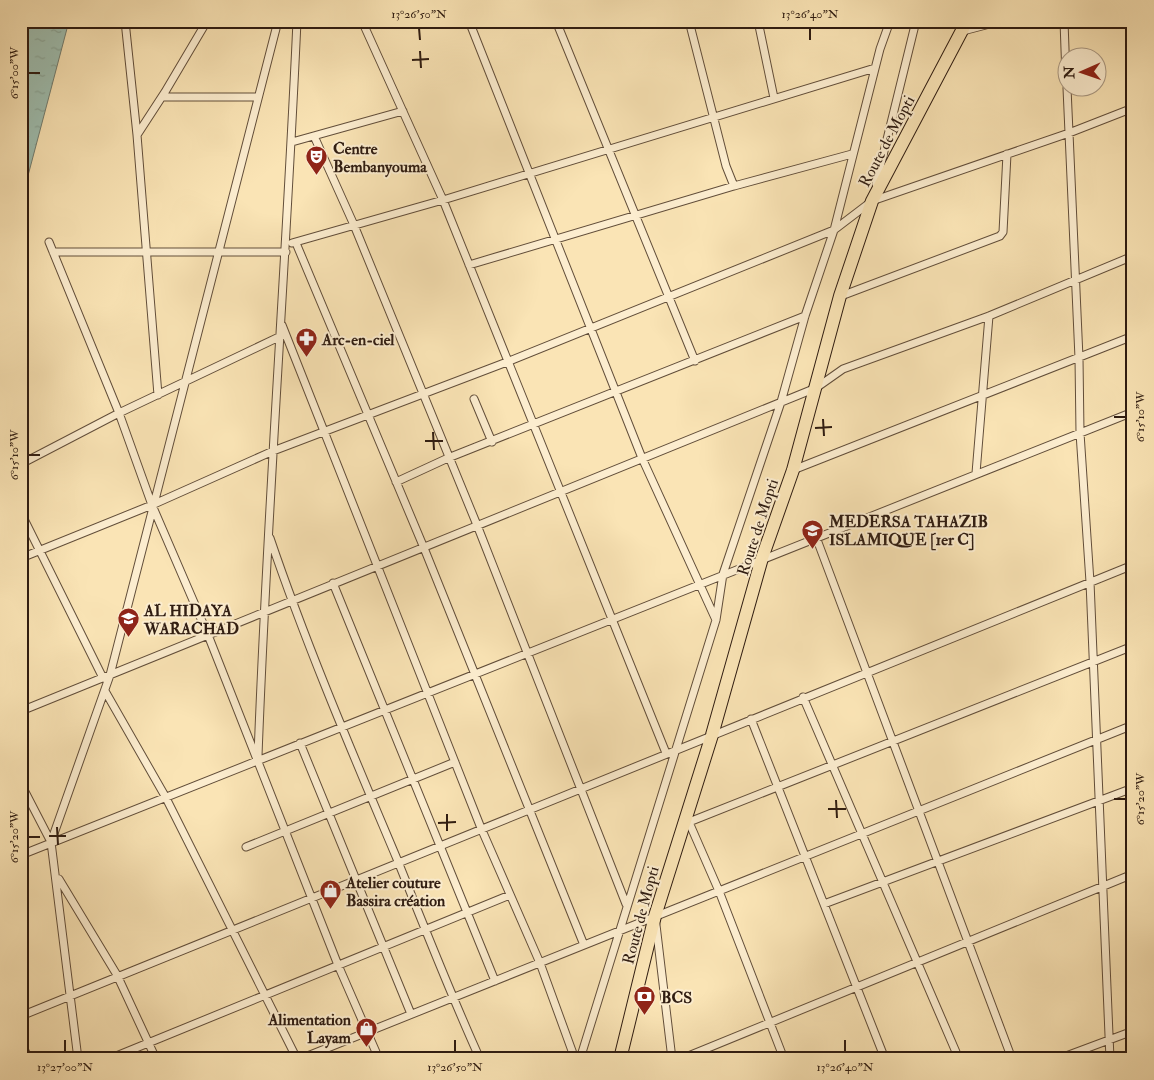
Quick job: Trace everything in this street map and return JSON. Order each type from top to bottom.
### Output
[{"type":"highway","name":"Route de Mopti","points":[[620,1059],[655,916],[688,819],[762,558],[792,470],[816,388],[840,296],[872,201],[965,26]]},
{"type":"street","points":[[125,21],[137,135],[158,395]]},
{"type":"street","points":[[137,135],[207,21]]},
{"type":"street","points":[[52,842],[105,691],[107,676],[278,21]]},
{"type":"street","points":[[258,759],[263,612],[282,325],[298,21]]},
{"type":"street","points":[[362,21],[443,200],[559,492],[666,753]]},
{"type":"street","points":[[469,21],[642,458],[716,620]]},
{"type":"street","points":[[556,21],[695,361]]},
{"type":"street","points":[[689,21],[726,166],[734,186]]},
{"type":"street","points":[[758,21],[774,98]]},
{"type":"street","points":[[580,1059],[674,750],[716,620],[724,574],[834,230],[875,68],[890,21]]},
{"type":"street","points":[[872,201],[916,21]]},
{"type":"street","points":[[965,26],[1001,21]]},
{"type":"street","points":[[1064,21],[1065,48]]},
{"type":"street","points":[[286,244],[296,243],[443,200],[875,68]]},
{"type":"street","points":[[162,97],[257,97]]},
{"type":"street","points":[[1067,98],[1079,358],[1080,433],[1090,582],[1095,740],[1110,1059]]},
{"type":"street","points":[[21,558],[152,505],[273,451],[508,362],[667,296],[834,230],[872,201],[1069,133],[1133,108]]},
{"type":"street","points":[[292,142],[404,111]]},
{"type":"street","points":[[314,136],[354,225],[421,394],[476,525],[626,905]]},
{"type":"street","points":[[469,265],[555,241],[734,186],[852,154]]},
{"type":"street","points":[[840,296],[1000,236],[1003,232],[1007,154]]},
{"type":"street","points":[[49,242],[119,413],[152,505],[208,635],[338,965],[379,1059]]},
{"type":"street","points":[[296,243],[424,548],[584,945]]},
{"type":"street","points":[[53,252],[286,252]]},
{"type":"street","points":[[21,712],[291,600],[424,548],[476,525],[816,388],[843,369],[989,316],[1133,256]]},
{"type":"street","points":[[396,482],[448,458],[533,426],[805,316]]},
{"type":"street","points":[[976,473],[989,316]]},
{"type":"street","points":[[282,325],[481,828],[540,963],[575,1059]]},
{"type":"street","points":[[21,464],[119,413],[281,336]]},
{"type":"street","points":[[792,470],[1133,336]]},
{"type":"street","points":[[474,399],[492,442]]},
{"type":"street","points":[[21,855],[699,583],[1133,412]]},
{"type":"street","points":[[21,513],[107,676]]},
{"type":"street","points":[[269,535],[291,600],[341,726],[452,998],[480,1059]]},
{"type":"street","points":[[816,537],[1011,1058]]},
{"type":"street","points":[[21,1016],[232,928],[1133,565]]},
{"type":"street","points":[[334,583],[383,709],[495,981]]},
{"type":"street","points":[[784,1059],[719,891],[688,819],[893,742],[1133,646]]},
{"type":"street","points":[[105,691],[165,796],[298,1059],[1133,725]]},
{"type":"street","points":[[803,697],[959,1059]]},
{"type":"street","points":[[751,719],[885,1059]]},
{"type":"street","points":[[300,742],[411,1014]]},
{"type":"street","points":[[246,847],[455,762]]},
{"type":"street","points":[[21,784],[52,842],[78,1059]]},
{"type":"street","points":[[824,904],[1133,788]]},
{"type":"street","points":[[681,1059],[1133,874]]},
{"type":"street","points":[[57,876],[117,975],[156,1059]]},
{"type":"street","points":[[109,1059],[510,895]]},
{"type":"street","points":[[655,916],[672,1059]]},
{"type":"street","points":[[1058,1059],[1133,1030]]},
{"type":"street","points":[[21,1043],[28,1059]]},
{"type":"water","points":[[21,21],[69,21],[21,202]]},
{"type":"place","name":"Centre Bembanyouma","points":[[317,176]]},
{"type":"place","name":"Arc-en-ciel","points":[[306,358]]},
{"type":"place","name":"MEDERSA TAHAZIB ISLAMIQUE [1er C]","points":[[813,549]]},
{"type":"place","name":"AL HIDAYA WARACHAD","points":[[128,638]]},
{"type":"place","name":"Atelier couture Bassira création","points":[[330,910]]},
{"type":"place","name":"BCS","points":[[645,1016]]},
{"type":"place","name":"Alimentation Layam","points":[[367,1047]]}]
